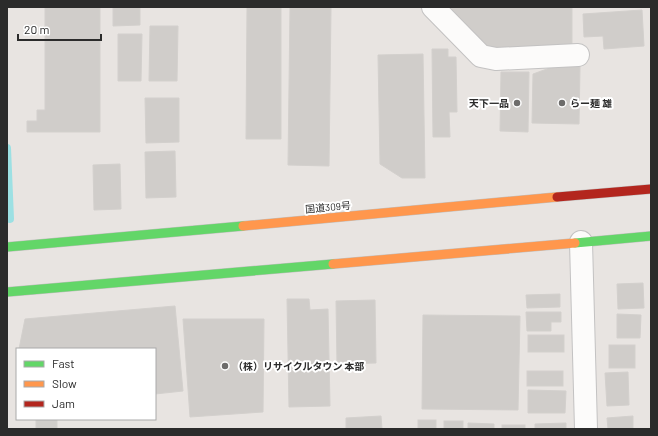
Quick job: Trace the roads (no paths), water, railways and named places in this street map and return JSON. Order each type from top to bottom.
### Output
[{"type":"highway","name":"国道309号","points":[[7,247],[651,189]]},
{"type":"highway","points":[[7,292],[651,236]]},
{"type":"street","points":[[433,7],[481,56],[496,59],[578,55]]},
{"type":"street","points":[[581,242],[586,429]]},
{"type":"waterway","points":[[7,148],[10,219]]},
{"type":"place","name":"天下一品","points":[[517,103]]},
{"type":"place","name":"らー麺 雄","points":[[562,103]]},
{"type":"place","name":"（株）リサイクルタウン 本部","points":[[225,366]]}]
